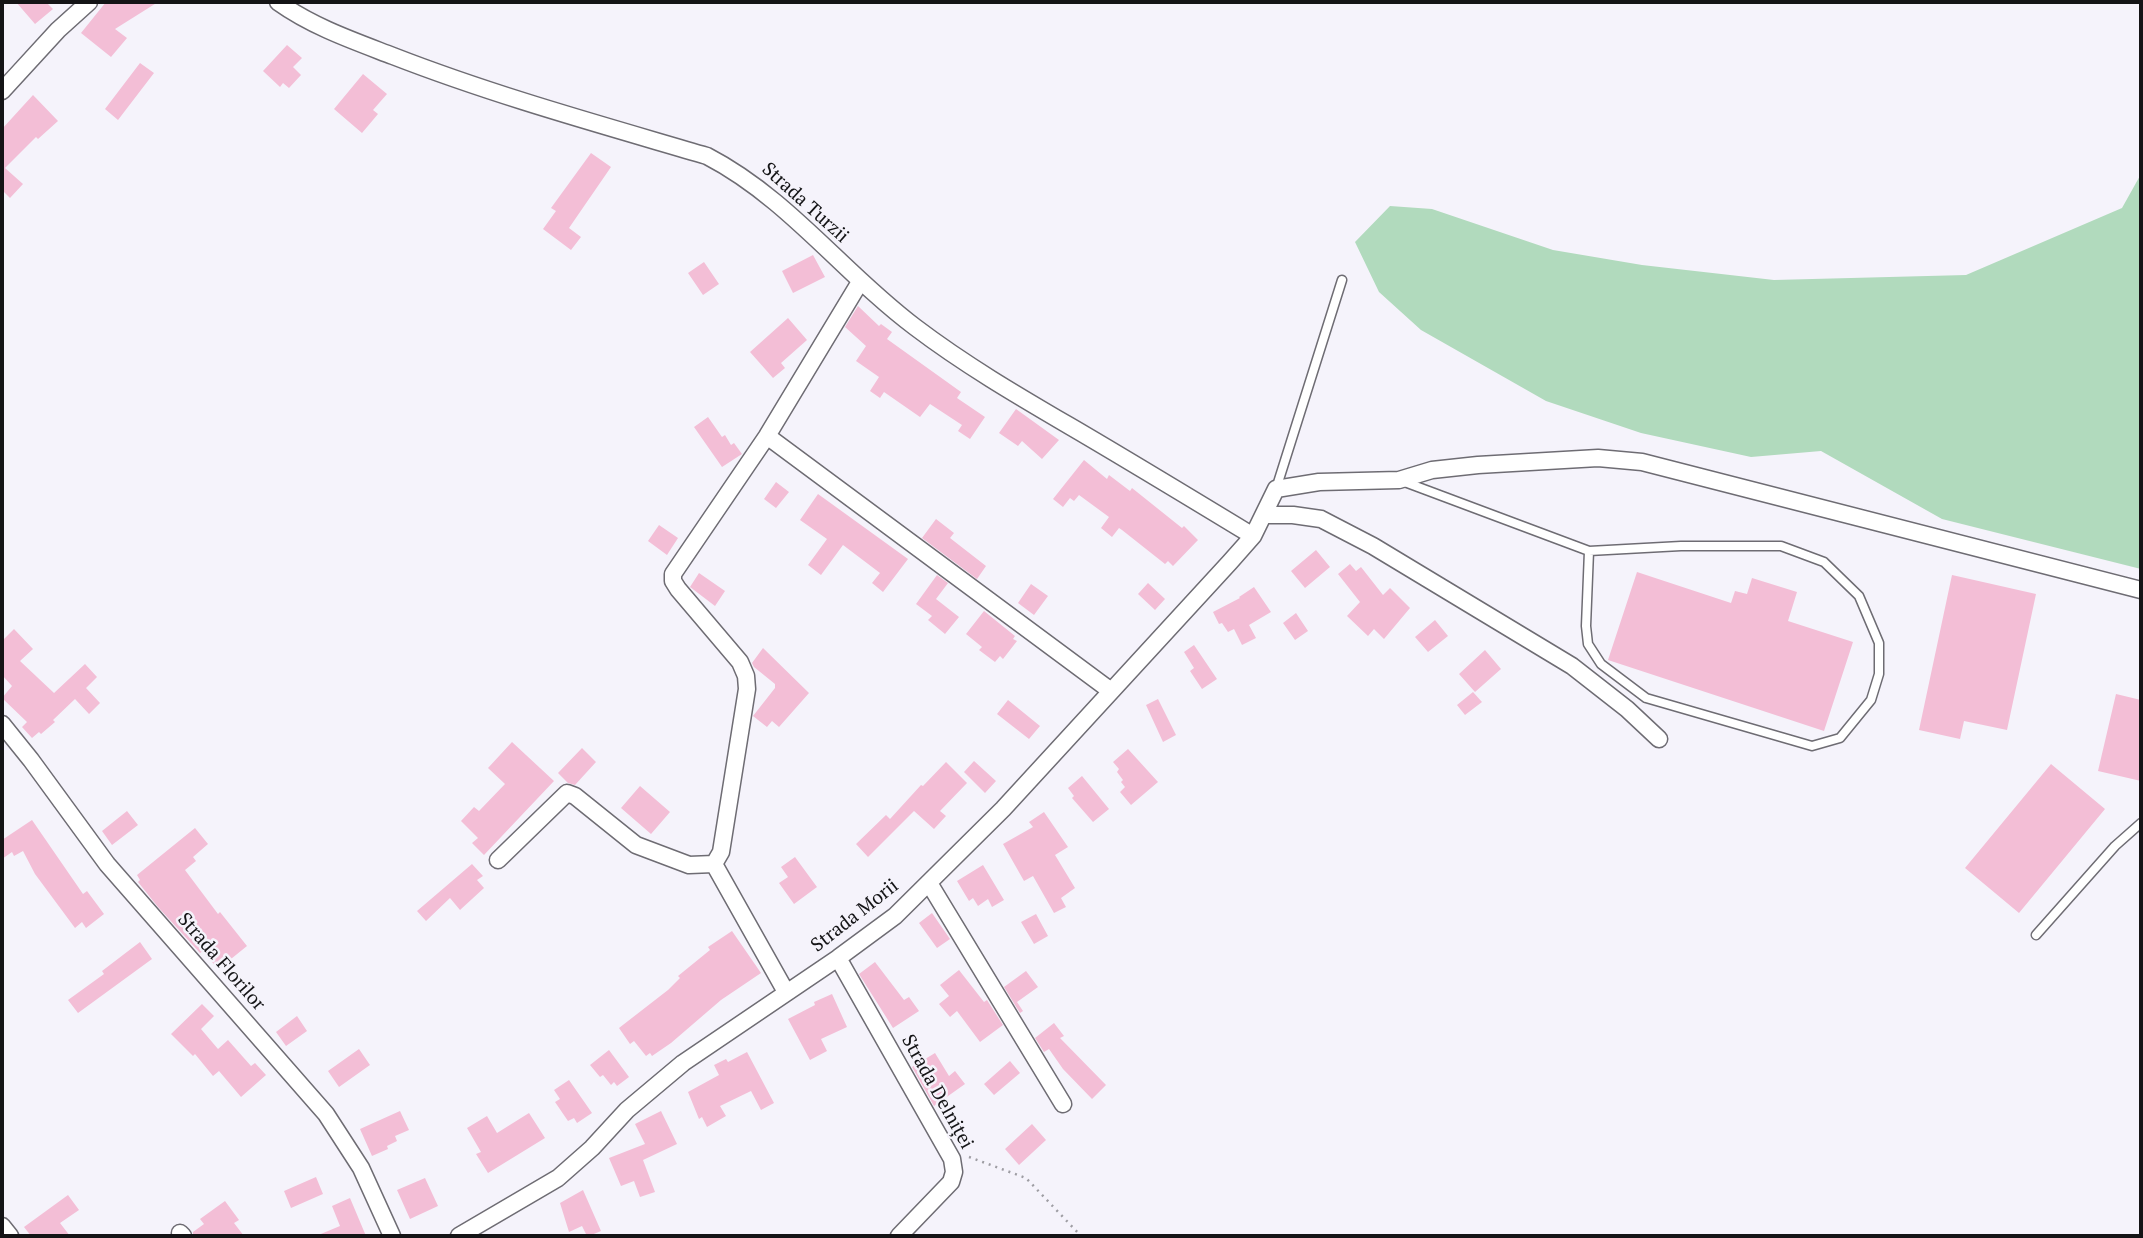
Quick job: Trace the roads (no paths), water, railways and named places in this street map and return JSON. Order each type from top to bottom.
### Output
[{"type":"street","points":[[2,90],[58,30],[89,2]]},
{"type":"street","name":"Strada Turzii","points":[[278,2],[293,13],[336,34],[458,81],[707,156],[737,172],[769,195],[860,282],[915,327],[989,379],[1253,536]]},
{"type":"street","points":[[715,864],[721,852],[747,676],[740,662],[678,589],[673,581],[673,574],[767,436],[860,282]]},
{"type":"street","points":[[767,436],[1111,691]]},
{"type":"street","points":[[1276,489],[1319,482],[1399,480],[1433,470],[1478,465],[1598,458],[1642,462],[2141,590]]},
{"type":"street","name":"Strada Morii","points":[[459,1236],[558,1178],[592,1148],[627,1110],[683,1063],[895,916],[1003,809],[1253,536],[1276,489]]},
{"type":"street","points":[[1265,515],[1321,519],[1373,546],[1572,666],[1627,709],[1659,739]]},
{"type":"street","name":"Strada Florilor","points":[[2,724],[107,864],[326,1114],[361,1168],[392,1236]]},
{"type":"street","points":[[498,860],[568,793],[636,845],[690,865],[715,864]]},
{"type":"street","points":[[715,864],[786,992]]},
{"type":"street","points":[[929,883],[1063,1104]]},
{"type":"street","name":"Strada Delniței","points":[[838,958],[952,1159],[954,1172],[951,1182],[899,1236]]},
{"type":"street","points":[[2,1226],[10,1236]]},
{"type":"lane","points":[[1276,489],[1342,280]]},
{"type":"lane","points":[[1399,480],[1589,551],[1681,546],[1781,546],[1824,562],[1859,596],[1879,643],[1879,674],[1871,700],[1839,738],[1812,746],[1646,698],[1601,664],[1588,644],[1586,626],[1589,551]]},
{"type":"lane","points":[[2036,935],[2115,846],[2141,824]]}]
